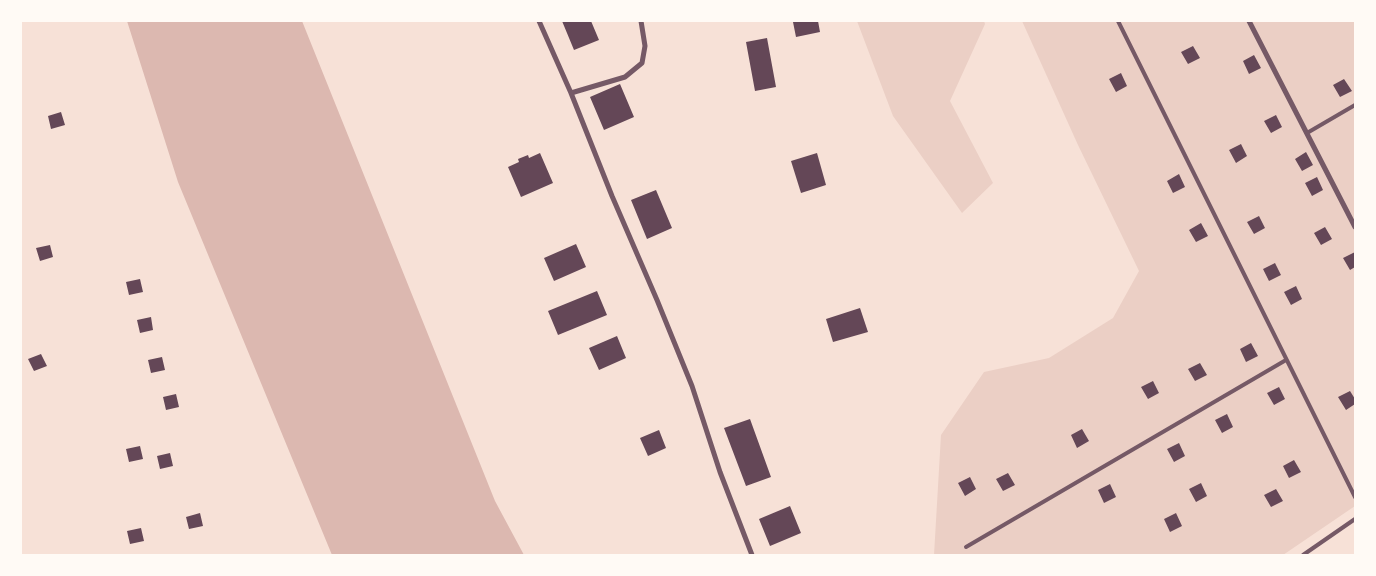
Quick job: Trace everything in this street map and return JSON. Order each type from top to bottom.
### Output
[{"type":"street","points":[[539,21],[571,93],[692,386],[720,472],[752,555]]},
{"type":"street","points":[[571,93],[625,77],[642,63],[645,46],[640,21]]},
{"type":"street","points":[[1249,21],[1355,227]]},
{"type":"lane","points":[[1118,21],[1355,497]]},
{"type":"lane","points":[[1307,133],[1355,105]]},
{"type":"lane","points":[[966,547],[1286,360]]},
{"type":"lane","points":[[1303,555],[1355,519]]},
{"type":"shaded area","points":[[127,21],[302,21],[495,501],[524,555],[332,555],[178,182]]},
{"type":"shaded area","points":[[857,21],[984,21],[985,24],[950,101],[993,183],[962,213],[893,116]]},
{"type":"shaded area","points":[[1022,21],[1355,21],[1355,506],[1283,555],[934,555],[941,435],[984,372],[1049,358],[1113,318],[1139,271],[1078,145]]},
{"type":"building","points":[[562,21],[591,21],[599,40],[574,50]]},
{"type":"building","points":[[818,21],[820,32],[796,37],[793,22]]},
{"type":"building","points":[[767,38],[776,87],[755,91],[746,42]]},
{"type":"building","points":[[1193,46],[1200,58],[1188,64],[1181,52]]},
{"type":"building","points":[[1254,55],[1261,68],[1249,74],[1243,61]]},
{"type":"building","points":[[1121,73],[1127,86],[1116,92],[1109,79]]},
{"type":"building","points":[[1344,79],[1352,91],[1340,97],[1333,85]]},
{"type":"building","points":[[620,84],[634,117],[604,130],[590,97]]},
{"type":"building","points":[[61,112],[65,125],[51,129],[48,116]]},
{"type":"building","points":[[1276,115],[1282,127],[1271,133],[1264,121]]},
{"type":"building","points":[[1241,144],[1247,156],[1236,163],[1229,150]]},
{"type":"building","points":[[1306,152],[1313,165],[1302,171],[1295,159]]},
{"type":"building","points":[[540,153],[553,183],[521,197],[508,167],[519,162],[518,159],[528,155],[529,158]]},
{"type":"building","points":[[817,153],[826,185],[801,193],[791,161]]},
{"type":"building","points":[[1179,174],[1185,187],[1173,193],[1167,181]]},
{"type":"building","points":[[1317,177],[1323,190],[1312,196],[1305,183]]},
{"type":"building","points":[[656,190],[672,228],[647,239],[631,200]]},
{"type":"building","points":[[1259,216],[1265,228],[1254,234],[1247,222]]},
{"type":"building","points":[[1201,223],[1208,236],[1196,242],[1189,230]]},
{"type":"building","points":[[1325,227],[1332,239],[1321,245],[1314,233]]},
{"type":"building","points":[[576,244],[586,267],[554,281],[544,258]]},
{"type":"building","points":[[50,245],[53,257],[40,261],[36,248]]},
{"type":"building","points":[[1355,252],[1355,267],[1350,270],[1343,258]]},
{"type":"building","points":[[1275,263],[1281,275],[1269,281],[1263,269]]},
{"type":"building","points":[[140,279],[143,292],[129,295],[126,282]]},
{"type":"building","points":[[1296,286],[1302,299],[1291,305],[1284,292]]},
{"type":"building","points":[[597,291],[607,315],[558,335],[548,311]]},
{"type":"building","points":[[860,308],[868,332],[833,342],[826,319]]},
{"type":"building","points":[[151,317],[153,330],[140,333],[137,320]]},
{"type":"building","points":[[617,336],[626,358],[599,370],[589,348]]},
{"type":"building","points":[[1251,343],[1258,356],[1246,362],[1240,349]]},
{"type":"building","points":[[41,354],[47,366],[34,371],[28,359]]},
{"type":"building","points":[[162,357],[165,370],[151,373],[148,360]]},
{"type":"building","points":[[1200,363],[1207,375],[1195,381],[1188,369]]},
{"type":"building","points":[[1153,381],[1159,393],[1148,399],[1141,387]]},
{"type":"building","points":[[1279,387],[1285,399],[1274,405],[1267,393]]},
{"type":"building","points":[[1350,391],[1355,399],[1355,404],[1346,410],[1338,397]]},
{"type":"building","points":[[176,394],[179,407],[166,410],[163,397]]},
{"type":"building","points":[[1227,414],[1233,427],[1222,433],[1215,420]]},
{"type":"building","points":[[750,419],[771,477],[746,486],[724,428]]},
{"type":"building","points":[[1082,429],[1089,441],[1077,448],[1071,435]]},
{"type":"building","points":[[659,430],[666,448],[648,456],[640,438]]},
{"type":"building","points":[[1179,443],[1185,456],[1174,462],[1167,449]]},
{"type":"building","points":[[140,446],[143,459],[129,462],[126,449]]},
{"type":"building","points":[[170,453],[173,466],[160,469],[157,456]]},
{"type":"building","points":[[1294,460],[1301,472],[1289,478],[1283,466]]},
{"type":"building","points":[[1008,473],[1015,485],[1003,491],[996,479]]},
{"type":"building","points":[[970,477],[976,489],[965,496],[958,483]]},
{"type":"building","points":[[1201,483],[1207,496],[1196,502],[1189,489]]},
{"type":"building","points":[[1110,484],[1116,497],[1104,503],[1098,490]]},
{"type":"building","points":[[1276,489],[1283,501],[1271,507],[1264,495]]},
{"type":"building","points":[[790,506],[801,533],[770,546],[759,519]]},
{"type":"building","points":[[200,513],[203,526],[189,529],[186,517]]},
{"type":"building","points":[[1176,513],[1182,526],[1170,532],[1164,519]]},
{"type":"building","points":[[141,528],[144,541],[130,544],[127,531]]}]
